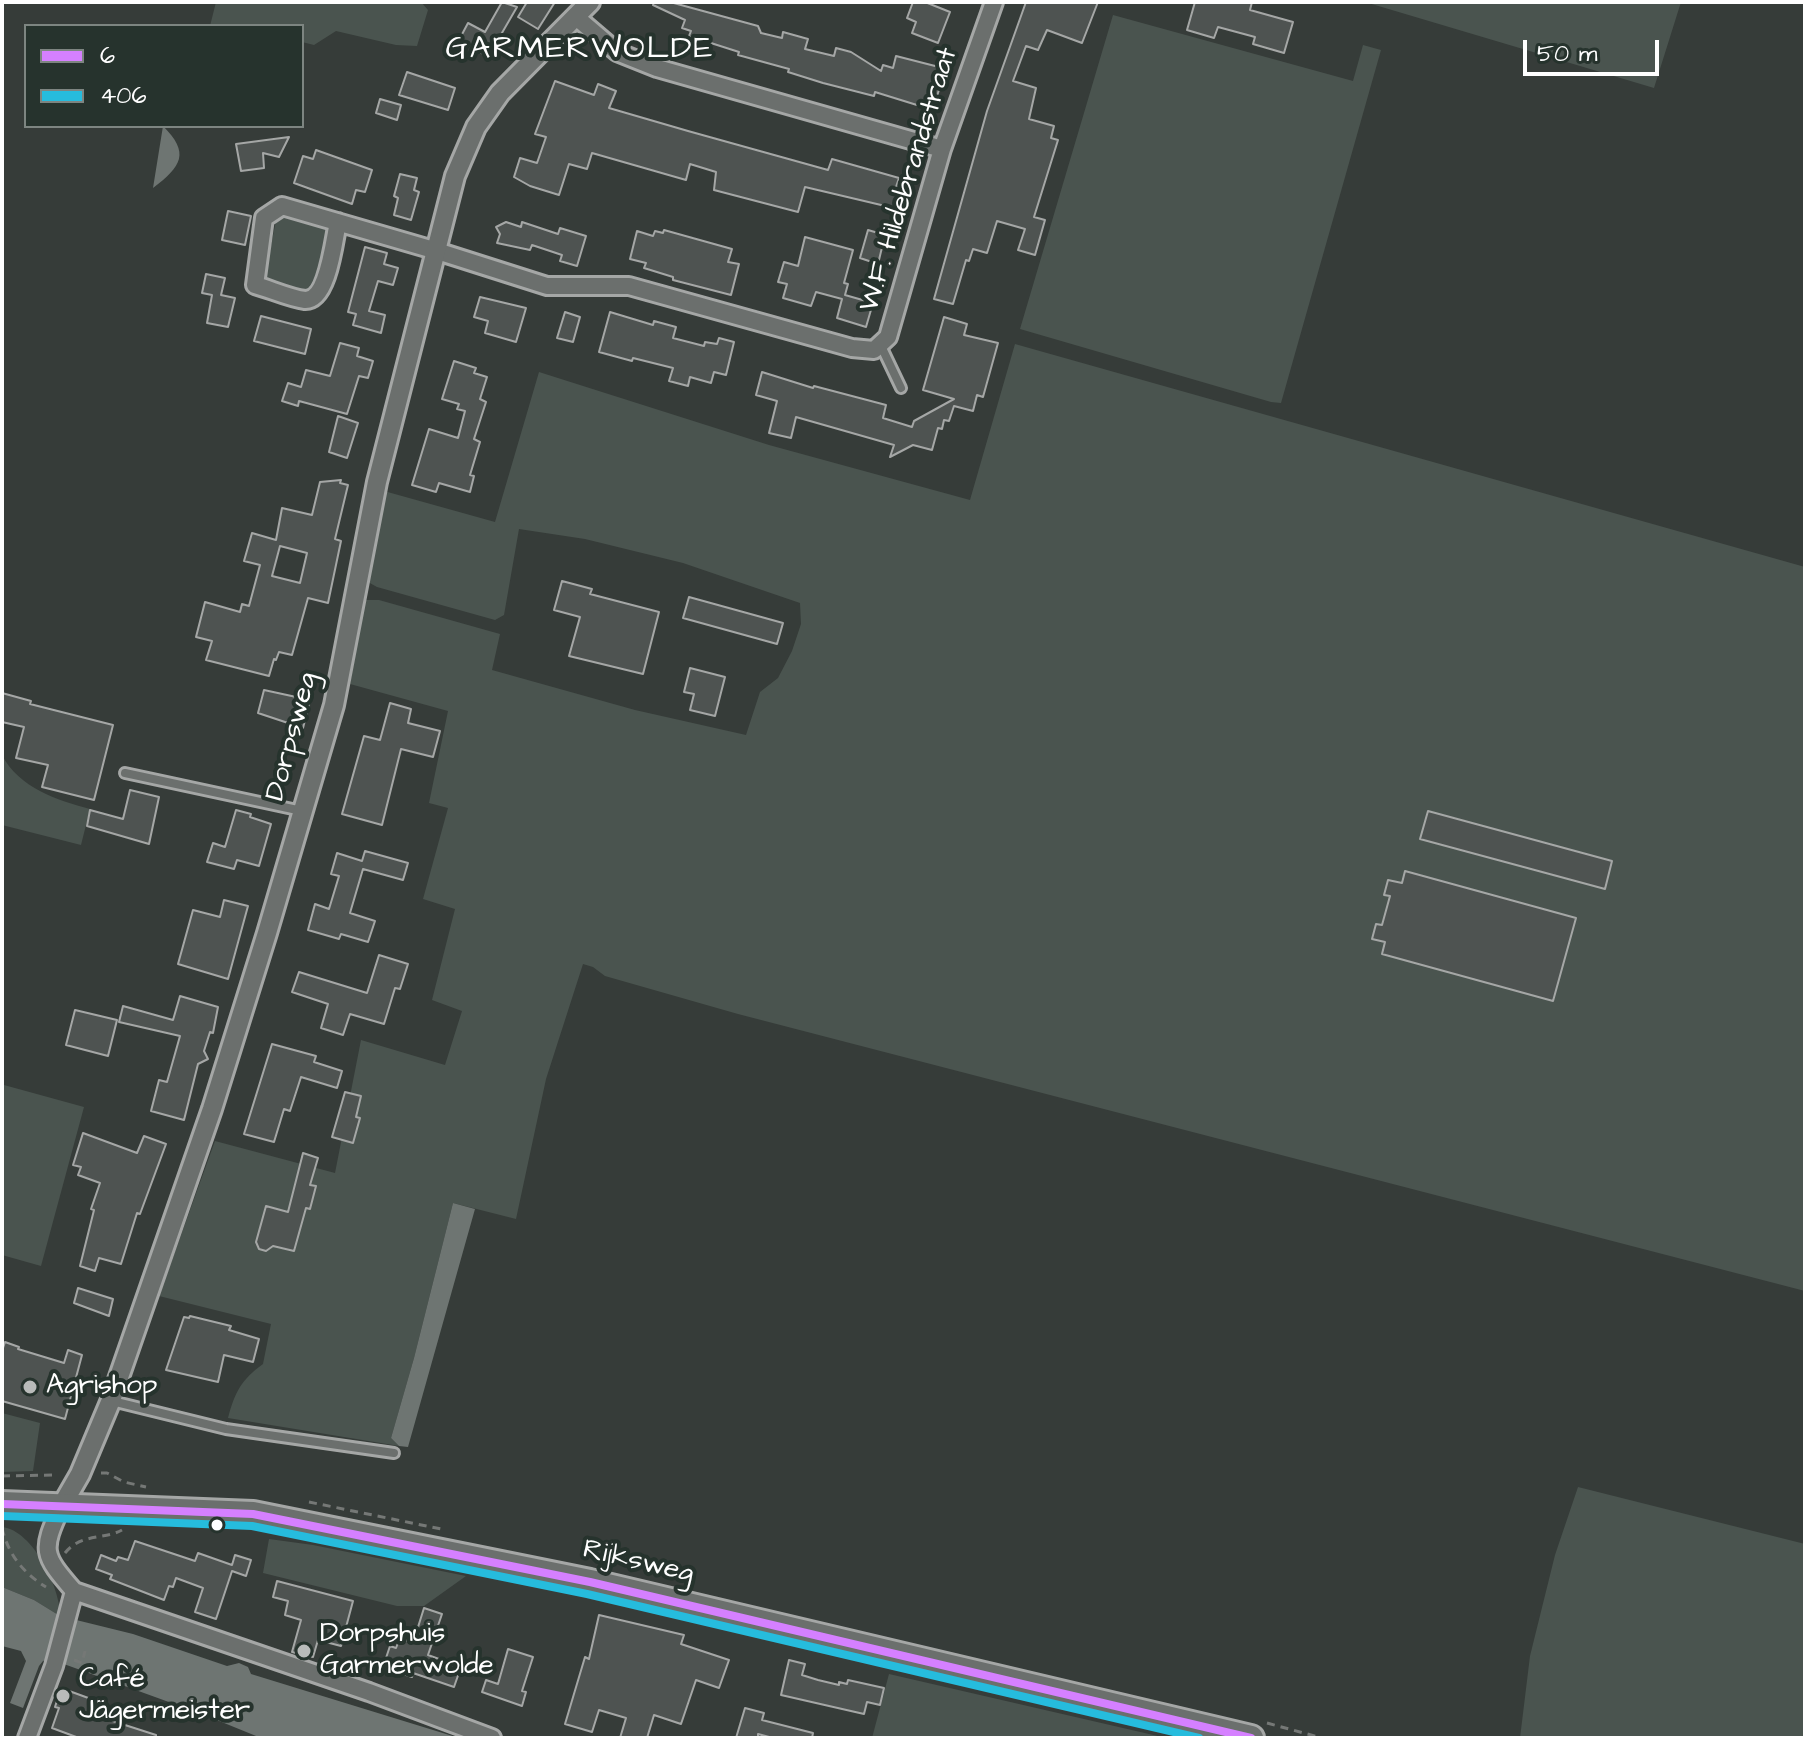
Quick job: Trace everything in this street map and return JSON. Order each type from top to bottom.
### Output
[{"type":"main road","name":"Rijksweg","points":[[2,1504],[253,1514],[590,1582],[1251,1738]]},
{"type":"street","name":"Dorpsweg","points":[[61,1507],[80,1474],[111,1400],[212,1109],[334,705],[377,482],[455,176],[476,127],[500,93],[590,2]]},
{"type":"street","name":"W.F. Hildebrandstraat","points":[[338,222],[323,290],[314,299],[304,300],[255,285],[264,218],[282,206],[338,222],[437,251],[547,286],[629,286],[865,351],[881,346],[890,331],[942,149],[994,2]]},
{"type":"street","points":[[576,17],[617,52],[657,68],[942,149]]},
{"type":"street","points":[[61,1507],[45,1542],[52,1566],[74,1591],[369,1692],[492,1738]]},
{"type":"street","points":[[27,1738],[55,1662],[74,1591]]},
{"type":"lane","points":[[881,346],[901,388]]},
{"type":"lane","points":[[125,773],[302,811]]},
{"type":"lane","points":[[111,1400],[226,1429],[394,1453]]},
{"type":"path","points":[[2,1476],[107,1473],[124,1482],[147,1487]]},
{"type":"path","points":[[2,1528],[6,1545],[35,1580],[54,1591],[74,1591],[60,1563],[67,1550],[83,1539],[122,1531],[124,1510]]},
{"type":"shaded area","points":[[216,2],[421,2],[428,10],[417,46],[396,45],[336,31],[314,45],[304,42],[304,24],[210,24]]},
{"type":"shaded area","points":[[1365,2],[1681,2],[1654,88]]},
{"type":"shaded area","points":[[1113,15],[1353,81],[1363,45],[1381,50],[1281,403],[1020,329]]},
{"type":"shaded area","points":[[165,128],[177,144],[179,159],[171,173],[153,188]]},
{"type":"shaded area","points":[[277,215],[330,229],[315,292],[264,282]]},
{"type":"shaded area","points":[[1015,344],[1805,567],[1805,1291],[738,1014],[605,976],[583,964],[546,1079],[516,1219],[453,1203],[391,1438],[399,1446],[228,1418],[240,1387],[263,1364],[271,1324],[159,1296],[215,1141],[335,1173],[361,1040],[445,1065],[462,1011],[432,1000],[455,909],[423,899],[448,808],[429,803],[448,711],[350,684],[365,600],[379,600],[500,634],[492,670],[635,710],[746,735],[760,692],[778,678],[801,624],[800,603],[683,563],[585,539],[519,529],[504,615],[495,620],[377,587],[368,582],[384,491],[495,522],[539,372],[769,445],[970,500]]},
{"type":"shaded area","points":[[2,755],[18,776],[40,791],[90,809],[81,845],[2,825]]},
{"type":"shaded area","points":[[4,1085],[84,1107],[41,1266],[2,1255]]},
{"type":"shaded area","points":[[453,1203],[475,1209],[408,1447],[399,1446],[391,1438]]},
{"type":"shaded area","points":[[2,1413],[40,1423],[33,1471],[2,1472]]},
{"type":"shaded area","points":[[1578,1487],[1805,1544],[1805,1738],[1520,1738],[1530,1656],[1555,1555]]},
{"type":"shaded area","points":[[2,1527],[24,1538],[43,1562],[56,1591],[60,1616],[34,1600],[2,1587]]},
{"type":"shaded area","points":[[269,1539],[466,1576],[424,1606],[397,1606],[263,1573]]},
{"type":"shaded area","points":[[2,1587],[34,1600],[60,1616],[133,1634],[227,1666],[239,1663],[248,1667],[251,1674],[459,1738],[261,1738],[50,1659],[39,1666],[23,1708],[10,1703],[26,1661],[21,1651],[2,1646]]},
{"type":"shaded area","points":[[889,1674],[1162,1737],[872,1738]]},
{"type":"building","points":[[502,2],[517,7],[488,57],[459,40],[468,23],[485,32]]},
{"type":"building","points":[[527,2],[555,2],[538,29],[518,17]]},
{"type":"building","points":[[654,2],[670,2],[758,26],[761,33],[782,38],[783,32],[808,39],[805,49],[834,56],[836,48],[851,52],[881,71],[883,65],[893,68],[896,56],[939,67],[937,73],[943,76],[933,110],[875,92],[874,96],[823,83],[788,72],[789,69],[738,55],[739,52],[689,36],[691,31],[682,28],[685,20],[653,5]]},
{"type":"building","points":[[913,2],[925,2],[950,12],[938,43],[912,33],[916,22],[907,18]]},
{"type":"building","points":[[1026,2],[1098,2],[1082,43],[1047,30],[1038,50],[1026,46],[1013,81],[1036,88],[1029,119],[1054,126],[1051,138],[1058,140],[1034,217],[1045,220],[1035,255],[1018,250],[1025,229],[997,221],[987,253],[973,249],[969,261],[966,260],[953,304],[934,299],[987,111]]},
{"type":"building","points":[[1195,2],[1252,2],[1250,10],[1293,22],[1284,53],[1253,44],[1255,37],[1218,27],[1214,38],[1187,30]]},
{"type":"building","points":[[407,72],[455,88],[448,110],[399,95]]},
{"type":"building","points":[[555,81],[594,95],[598,84],[616,91],[609,108],[688,131],[828,170],[832,159],[899,178],[896,187],[904,190],[898,209],[805,187],[798,212],[714,190],[716,172],[690,164],[686,180],[592,153],[587,169],[569,164],[559,195],[530,186],[514,177],[520,158],[537,163],[546,137],[535,134]]},
{"type":"building","points":[[380,99],[401,105],[397,120],[376,113]]},
{"type":"building","points":[[289,137],[279,157],[263,153],[264,168],[241,171],[236,144]]},
{"type":"building","points":[[316,150],[372,170],[365,192],[356,190],[352,204],[294,183],[303,156],[313,159]]},
{"type":"building","points":[[400,174],[417,178],[414,190],[419,192],[411,220],[394,215],[398,198],[394,196]]},
{"type":"building","points":[[228,211],[251,216],[245,245],[222,240]]},
{"type":"building","points":[[506,222],[521,227],[522,222],[558,234],[560,228],[586,236],[577,266],[560,261],[562,255],[532,245],[530,250],[497,243],[500,234],[496,227]]},
{"type":"building","points":[[664,230],[732,249],[728,262],[739,264],[731,295],[673,280],[673,277],[644,268],[646,263],[630,259],[637,231],[653,236],[655,231],[663,233]]},
{"type":"building","points":[[868,230],[885,235],[878,264],[860,258]]},
{"type":"building","points":[[805,237],[853,250],[844,283],[848,284],[845,295],[873,303],[866,327],[837,318],[842,299],[816,292],[811,306],[783,298],[787,284],[778,282],[784,262],[798,266]]},
{"type":"building","points":[[365,247],[387,253],[384,264],[398,268],[393,285],[378,281],[369,311],[385,315],[381,333],[353,325],[356,314],[348,312]]},
{"type":"building","points":[[206,274],[225,278],[221,295],[235,298],[228,327],[207,323],[212,295],[202,293]]},
{"type":"building","points":[[480,297],[526,308],[516,342],[485,333],[488,321],[474,317]]},
{"type":"building","points":[[565,312],[580,317],[573,342],[557,338]]},
{"type":"building","points":[[610,312],[653,325],[654,321],[676,327],[673,338],[704,346],[705,342],[717,344],[719,338],[734,342],[726,375],[714,372],[711,383],[690,377],[688,386],[669,381],[673,368],[599,352]]},
{"type":"building","points":[[261,316],[311,329],[305,354],[254,341]]},
{"type":"building","points":[[944,317],[967,324],[964,335],[998,343],[983,397],[977,395],[973,411],[954,406],[949,421],[944,420],[942,429],[938,428],[932,450],[913,445],[890,457],[894,445],[796,417],[791,438],[769,433],[777,401],[756,395],[762,372],[886,405],[883,418],[912,427],[914,421],[954,399],[923,390]]},
{"type":"building","points":[[340,343],[359,348],[357,356],[373,361],[368,378],[359,376],[347,414],[299,401],[298,406],[282,401],[288,383],[301,387],[306,370],[330,376]]},
{"type":"building","points":[[454,361],[476,368],[474,373],[487,377],[480,399],[486,402],[474,439],[480,442],[470,475],[474,476],[470,492],[439,483],[436,492],[412,485],[429,429],[458,438],[465,411],[457,409],[459,404],[442,399]]},
{"type":"building","points":[[338,416],[358,423],[347,458],[329,452]]},
{"type":"building","points":[[341,480],[340,483],[348,485],[335,539],[341,541],[328,603],[308,598],[292,655],[279,652],[269,676],[206,660],[212,641],[196,637],[205,602],[240,612],[242,604],[249,606],[260,565],[244,561],[252,533],[276,540],[282,508],[312,515],[320,482]],"holes":[[[280,546],[307,553],[300,583],[272,576]]]},
{"type":"building","points":[[562,581],[592,589],[590,594],[659,612],[643,674],[569,656],[580,617],[554,610]]},
{"type":"building","points":[[689,597],[783,623],[777,644],[683,618]]},
{"type":"building","points":[[690,668],[725,677],[715,716],[690,710],[694,694],[684,692]]},
{"type":"building","points":[[264,690],[310,700],[303,728],[258,713]]},
{"type":"building","points":[[2,693],[31,701],[30,704],[113,725],[94,800],[42,787],[48,765],[16,758],[24,727],[2,722]]},
{"type":"building","points":[[390,703],[411,709],[408,723],[440,731],[433,757],[401,749],[382,825],[342,814],[364,736],[380,740]]},
{"type":"building","points":[[130,790],[159,797],[149,844],[87,826],[90,810],[123,819]]},
{"type":"building","points":[[236,810],[271,824],[259,866],[237,860],[234,869],[207,862],[213,843],[225,847]]},
{"type":"building","points":[[1428,811],[1612,861],[1605,889],[1420,839]]},
{"type":"building","points":[[365,851],[408,863],[403,880],[363,869],[350,913],[375,921],[368,942],[341,934],[339,939],[308,930],[315,904],[329,909],[339,876],[331,874],[337,853],[362,861]]},
{"type":"building","points":[[1405,871],[1576,918],[1553,1001],[1382,954],[1385,942],[1372,939],[1376,924],[1382,925],[1390,896],[1384,895],[1388,880],[1402,883]]},
{"type":"building","points":[[224,900],[248,906],[228,979],[178,964],[193,910],[220,917]]},
{"type":"building","points":[[379,955],[408,964],[400,989],[395,988],[384,1024],[350,1014],[343,1035],[321,1028],[328,1004],[292,992],[299,972],[367,993]]},
{"type":"building","points":[[180,996],[218,1007],[213,1033],[210,1032],[204,1051],[208,1059],[198,1064],[184,1120],[151,1111],[159,1080],[167,1082],[180,1036],[119,1022],[123,1006],[173,1020]]},
{"type":"building","points":[[75,1010],[117,1020],[108,1056],[66,1045]]},
{"type":"building","points":[[272,1044],[316,1056],[314,1062],[342,1071],[337,1088],[301,1077],[290,1111],[284,1109],[274,1142],[244,1134]]},
{"type":"building","points":[[345,1092],[361,1096],[356,1117],[360,1118],[353,1143],[332,1137]]},
{"type":"building","points":[[83,1133],[137,1153],[144,1136],[166,1144],[140,1214],[137,1213],[121,1264],[99,1258],[95,1271],[80,1266],[94,1210],[91,1209],[100,1183],[78,1175],[81,1167],[73,1165]]},
{"type":"building","points":[[303,1153],[318,1158],[310,1185],[316,1186],[310,1209],[306,1208],[294,1251],[273,1246],[266,1251],[259,1249],[256,1242],[266,1206],[288,1212]]},
{"type":"building","points":[[78,1288],[113,1299],[109,1316],[74,1303]]},
{"type":"building","points":[[184,1317],[231,1326],[229,1330],[259,1339],[253,1362],[224,1355],[218,1382],[166,1370]]},
{"type":"building","points":[[5,1342],[64,1363],[68,1350],[82,1355],[65,1419],[2,1401],[2,1351]]},
{"type":"building","points":[[135,1541],[195,1561],[198,1553],[232,1565],[235,1555],[251,1560],[246,1576],[232,1571],[216,1619],[195,1612],[203,1588],[176,1578],[164,1600],[110,1579],[112,1575],[96,1569],[101,1555],[116,1561],[118,1557],[128,1560]]},
{"type":"building","points":[[277,1581],[353,1601],[341,1646],[318,1640],[313,1657],[292,1652],[301,1620],[285,1615],[288,1601],[273,1597]]},
{"type":"building","points":[[424,1608],[442,1614],[428,1655],[461,1667],[454,1687],[383,1667],[390,1646],[396,1648],[400,1638],[413,1643]]},
{"type":"building","points":[[599,1615],[684,1635],[681,1644],[729,1660],[719,1688],[696,1680],[681,1724],[654,1715],[647,1738],[620,1738],[626,1718],[599,1710],[592,1732],[565,1724],[585,1657],[589,1659]]},
{"type":"building","points":[[508,1649],[533,1657],[522,1691],[526,1692],[522,1706],[482,1692],[486,1680],[498,1684]]},
{"type":"building","points":[[789,1660],[805,1664],[802,1675],[818,1680],[839,1685],[839,1682],[847,1684],[848,1680],[884,1688],[880,1705],[867,1702],[864,1714],[781,1695]]},
{"type":"building","points":[[61,1688],[102,1703],[97,1716],[156,1735],[156,1738],[79,1738],[52,1728],[59,1708],[55,1707]]},
{"type":"building","points":[[745,1708],[764,1713],[762,1720],[813,1733],[812,1738],[773,1738],[758,1734],[758,1738],[736,1738]]},
{"type":"transit line","name":"6","points":[[2,1504],[253,1514],[590,1582],[1251,1738]]},
{"type":"transit line","name":"406","points":[[2,1516],[252,1526],[587,1594],[1199,1738]]},
{"type":"place","name":"Agrishop","points":[[30,1387]]},
{"type":"place","name":"Dorpshuis Garmerwolde","points":[[304,1651]]},
{"type":"place","name":"Café Jägermeister","points":[[63,1696]]},
{"type":"district","name":"GARMERWOLDE","points":[[580,50]]}]
